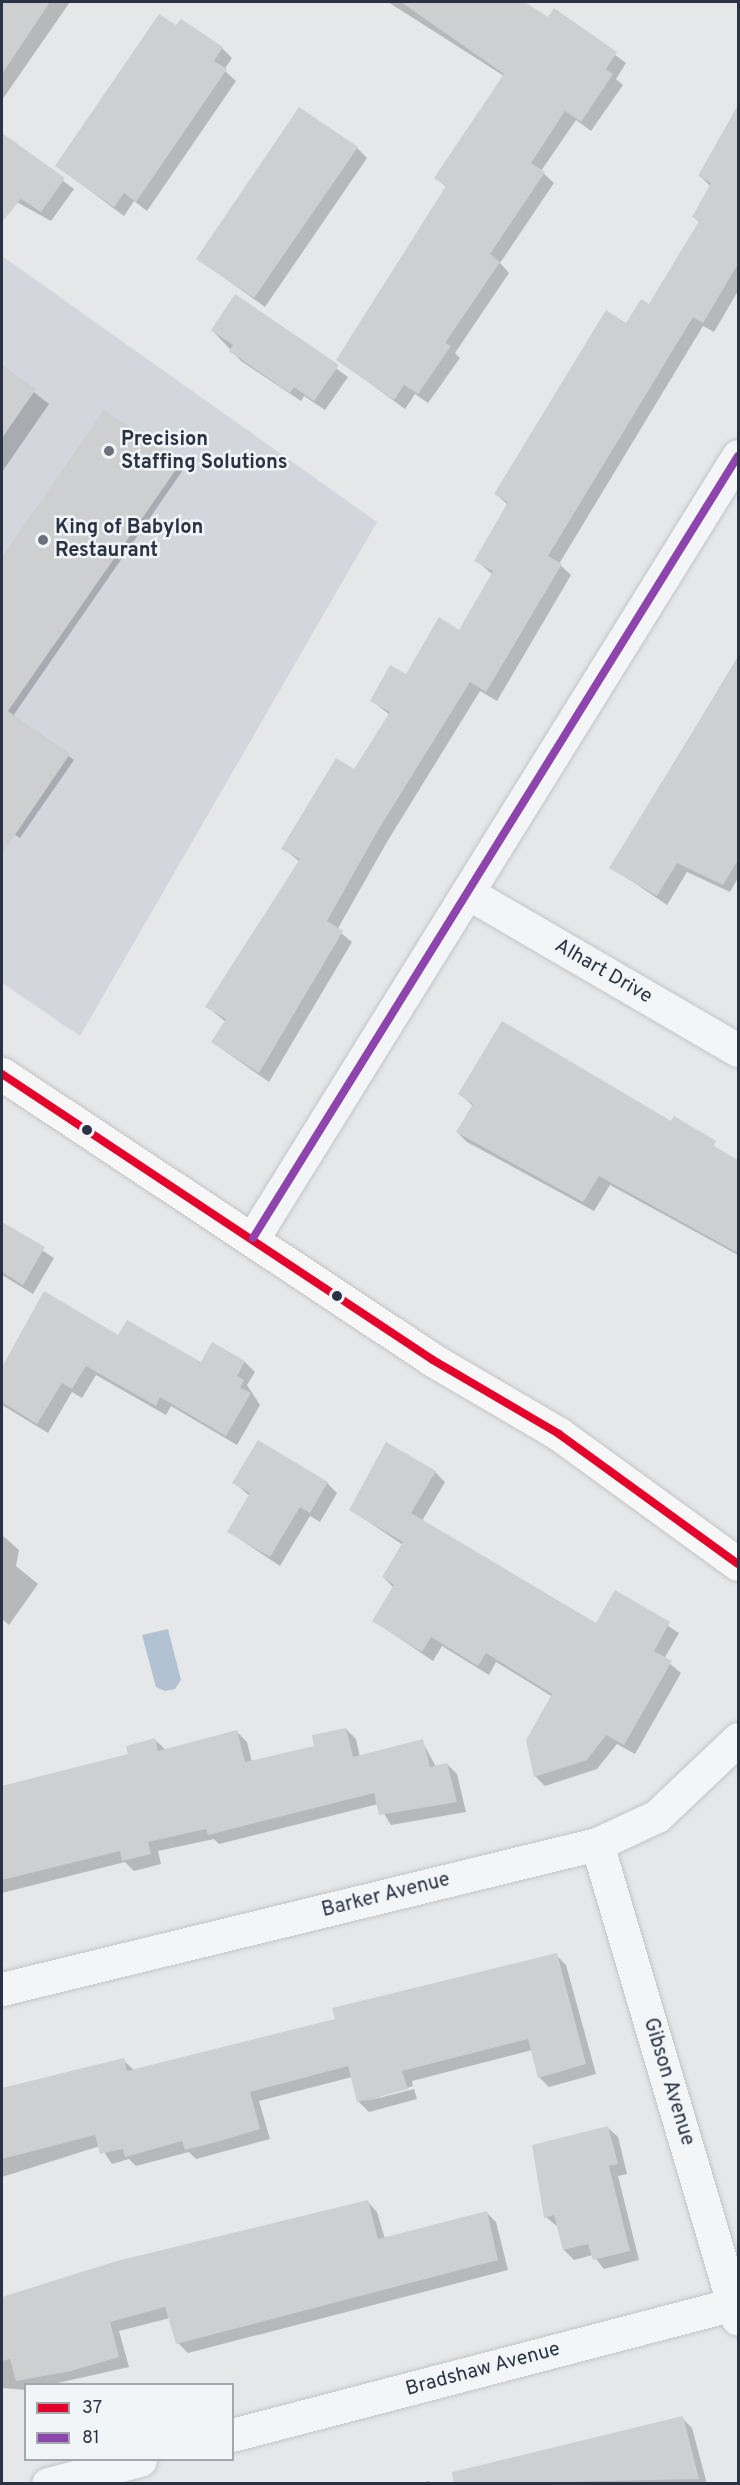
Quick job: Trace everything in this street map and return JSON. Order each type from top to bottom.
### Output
[{"type":"main road","points":[[2,1074],[253,1238],[433,1360],[558,1434],[738,1564]]},
{"type":"street","points":[[253,1238],[738,456]]},
{"type":"street","name":"Alhart Drive","points":[[468,893],[738,1050]]},
{"type":"street","name":"Barker Avenue","points":[[2,1989],[597,1844],[657,1816],[738,1739]]},
{"type":"street","name":"Gibson Avenue","points":[[597,1844],[736,2312]]},
{"type":"street","name":"Bradshaw Avenue","points":[[234,2435],[736,2312]]},
{"type":"street","points":[[48,2484],[136,2461]]},
{"type":"shaded area","points":[[2,256],[377,522],[80,1036],[2,983]]},
{"type":"water","points":[[168,1629],[181,1680],[175,1689],[165,1691],[156,1687],[142,1635]]},
{"type":"building","points":[[2,2],[50,2],[2,74]]},
{"type":"building","points":[[401,2],[525,2],[548,17],[554,8],[617,52],[606,69],[613,74],[581,122],[565,111],[531,163],[545,172],[490,254],[500,262],[445,343],[451,346],[418,394],[404,385],[394,400],[336,360],[446,186],[434,178],[504,74]]},
{"type":"building","points":[[159,14],[176,25],[181,19],[223,47],[214,61],[227,69],[136,202],[124,193],[114,207],[55,166]]},
{"type":"building","points":[[738,105],[738,264],[703,323],[693,317],[548,556],[562,564],[486,692],[470,682],[377,832],[327,921],[343,931],[259,1073],[211,1042],[226,1019],[205,1007],[300,859],[281,849],[336,758],[354,769],[390,712],[370,701],[390,665],[406,674],[439,617],[459,630],[493,571],[474,561],[508,502],[494,494],[606,310],[626,323],[641,299],[649,304],[699,221],[692,217],[711,183],[698,176]]},
{"type":"building","points":[[299,107],[358,147],[254,298],[196,259]]},
{"type":"building","points":[[2,133],[65,178],[41,212],[21,199],[2,222]]},
{"type":"building","points":[[235,294],[339,365],[314,401],[294,387],[290,393],[229,351],[233,345],[211,330]]},
{"type":"building","points":[[2,365],[36,389],[2,438]]},
{"type":"building","points":[[104,410],[182,461],[8,711],[70,754],[2,854],[2,557]]},
{"type":"building","points":[[738,658],[738,860],[723,885],[677,863],[657,896],[609,868]]},
{"type":"building","points":[[502,1021],[671,1121],[674,1116],[716,1141],[714,1146],[738,1160],[738,1253],[599,1176],[583,1202],[456,1132],[473,1104],[458,1094]]},
{"type":"building","points":[[2,1222],[45,1247],[23,1285],[2,1272]]},
{"type":"building","points":[[44,1291],[118,1335],[127,1320],[201,1362],[212,1342],[245,1361],[237,1376],[244,1380],[240,1388],[251,1393],[226,1436],[160,1397],[156,1406],[86,1366],[72,1389],[62,1383],[37,1424],[2,1402],[2,1367]]},
{"type":"building","points":[[258,1440],[328,1482],[310,1513],[300,1507],[270,1557],[227,1532],[250,1493],[232,1483]]},
{"type":"building","points":[[386,1442],[436,1471],[411,1513],[596,1623],[615,1590],[670,1622],[654,1651],[672,1661],[624,1745],[606,1735],[587,1760],[534,1777],[526,1740],[552,1694],[486,1653],[478,1666],[431,1637],[422,1652],[372,1621],[394,1585],[382,1577],[403,1542],[349,1510]]},
{"type":"building","points":[[346,1728],[353,1757],[423,1739],[430,1767],[447,1763],[457,1802],[379,1815],[374,1793],[208,1835],[206,1829],[148,1842],[151,1854],[122,1861],[120,1851],[2,1880],[2,1786],[128,1754],[126,1746],[155,1738],[158,1751],[237,1730],[245,1762],[314,1746],[312,1735]]},
{"type":"building","points":[[557,1953],[586,2064],[538,2078],[528,2039],[402,2071],[408,2089],[357,2102],[348,2066],[250,2092],[260,2129],[217,2142],[185,2150],[182,2141],[125,2157],[123,2149],[100,2154],[95,2135],[2,2159],[2,2088],[124,2058],[127,2071],[335,2019],[332,2008]]},
{"type":"building","points":[[608,2126],[618,2164],[609,2166],[630,2251],[593,2260],[588,2244],[563,2250],[554,2215],[544,2218],[532,2145]]},
{"type":"building","points":[[368,2200],[378,2239],[487,2211],[498,2260],[176,2344],[165,2307],[110,2322],[119,2357],[71,2371],[16,2381],[10,2359],[2,2361],[2,2297],[117,2261]]},
{"type":"building","points":[[683,2416],[699,2479],[454,2484],[452,2472]]},
{"type":"transit line","name":"81","points":[[253,1238],[738,456]]},
{"type":"transit line","name":"37","points":[[2,1074],[433,1360],[559,1434],[738,1564]]},
{"type":"place","name":"Precision Staffing Solutions","points":[[109,451]]},
{"type":"place","name":"King of Babylon Restaurant","points":[[43,540]]}]
